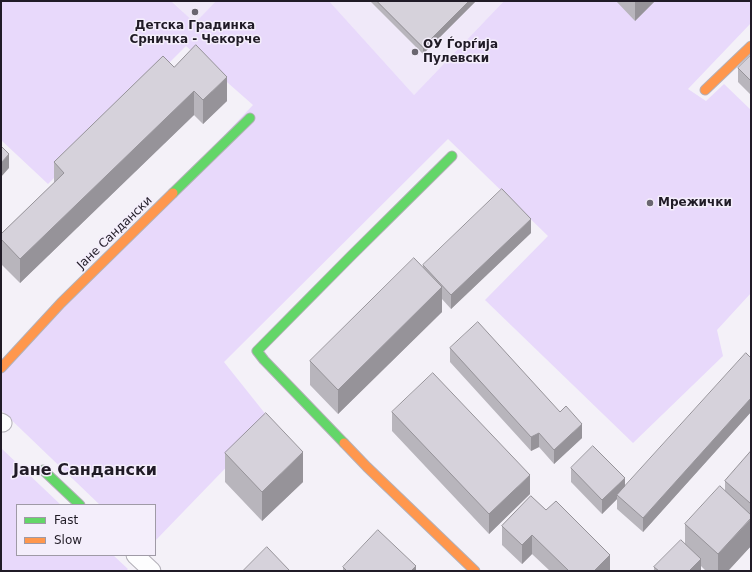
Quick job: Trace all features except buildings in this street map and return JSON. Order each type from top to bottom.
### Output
[{"type":"street","points":[[705,90],[751,46]]},
{"type":"street","name":"Јане Сандански","points":[[1,368],[61,303],[250,118]]},
{"type":"street","points":[[452,156],[257,351],[367,467],[474,571]]},
{"type":"street","points":[[43,470],[79,504]]},
{"type":"street","points":[[136,556],[152,571]]},
{"type":"shaded area","points":[[1,1],[171,1],[195,23],[216,1],[329,1],[414,95],[504,1],[751,1],[751,23],[688,89],[706,101],[724,84],[751,110],[751,293],[717,330],[723,356],[633,443],[485,300],[548,236],[448,139],[224,362],[271,421],[156,540],[156,504],[99,504],[1,410],[1,369],[253,105],[186,46],[48,184],[1,140]]},
{"type":"shaded area","name":"Детска Градинка Срничка - Чекорче","points":[[172,1],[216,1],[195,24]]},
{"type":"shaded area","name":"ОУ Ѓорѓија Пулевски","points":[[329,1],[504,1],[414,95]]},
{"type":"shaded area","points":[[1,448],[60,504],[16,504],[16,556],[114,556],[128,569],[126,571],[1,571]]},
{"type":"traffic: fast","points":[[173,193],[250,118]]},
{"type":"traffic: fast","points":[[344,443],[257,351],[452,156]]},
{"type":"traffic: fast","points":[[43,470],[79,504]]},
{"type":"traffic: slow","points":[[705,90],[751,46]]},
{"type":"traffic: slow","points":[[1,368],[61,303],[173,193]]},
{"type":"traffic: slow","points":[[344,443],[475,571]]},
{"type":"place","name":"Детска Градинка Срничка - Чекорче","points":[[195,12]]},
{"type":"place","name":"ОУ Ѓорѓија Пулевски","points":[[415,52]]},
{"type":"place","name":"Мрежички","points":[[650,203]]},
{"type":"district","name":"Јане Сандански","points":[[85,471]]}]
